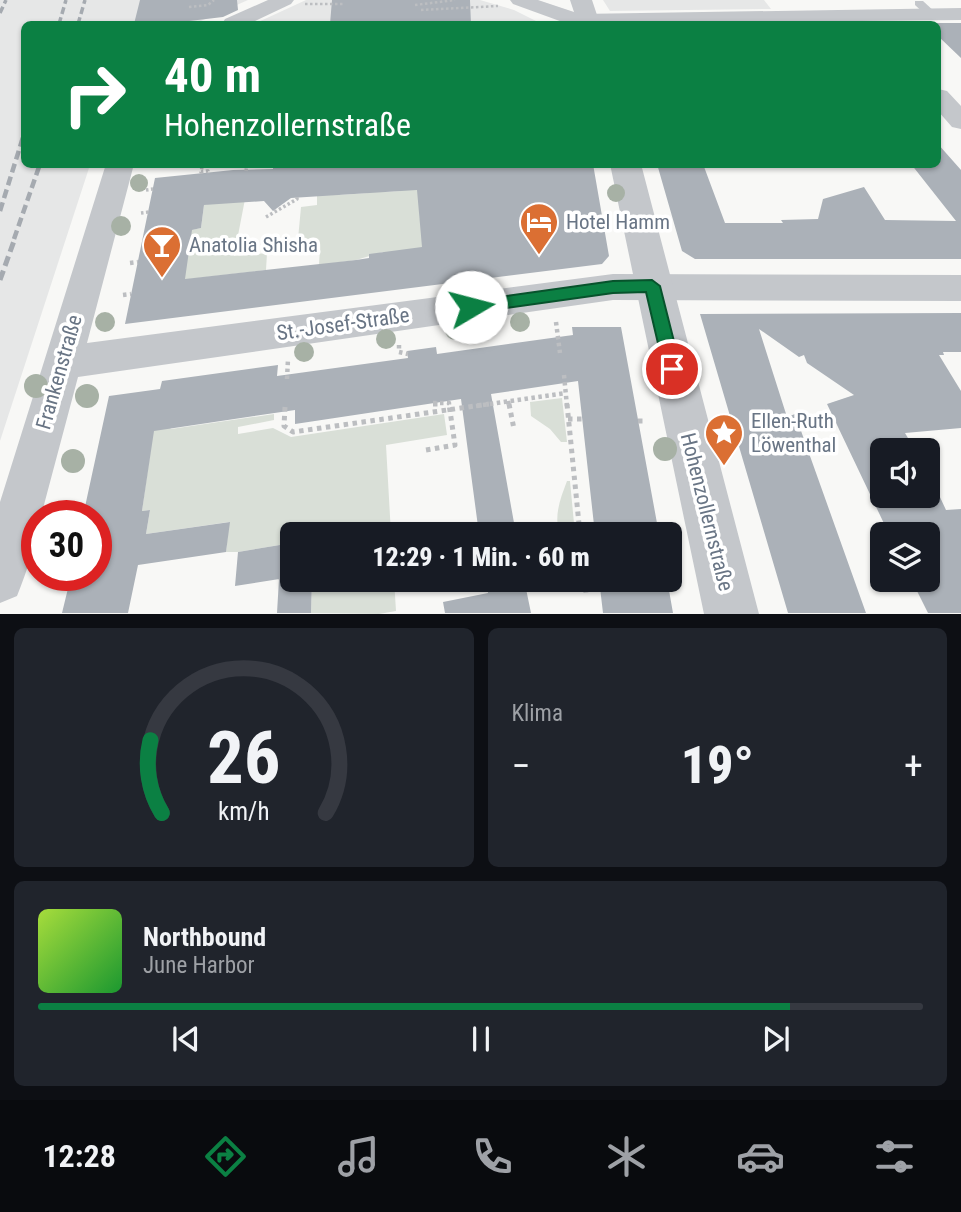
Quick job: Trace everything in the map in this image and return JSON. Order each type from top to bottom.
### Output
[{"type":"street","points":[[241,21],[292,1]]},
{"type":"street","points":[[513,3],[567,18],[586,15],[861,13],[925,9],[961,15]]},
{"type":"street","points":[[941,99],[961,121]]},
{"type":"street","name":"Hohenzollernstraße","points":[[626,168],[732,614]]},
{"type":"street","name":"Frankenstraße","points":[[0,579],[62,363],[128,173]]},
{"type":"street","name":"St.-Josef-Straße","points":[[62,363],[595,289],[652,286],[961,288]]},
{"type":"path","points":[[189,7],[208,5],[214,0]]},
{"type":"path","points":[[415,5],[455,0]]},
{"type":"path","points":[[292,1],[311,6],[345,4]]},
{"type":"path","points":[[421,10],[513,3]]},
{"type":"path","points":[[202,168],[201,172],[208,171],[208,174]]},
{"type":"path","points":[[128,173],[153,189]]},
{"type":"path","points":[[266,217],[297,199],[297,195]]},
{"type":"path","points":[[141,214],[149,212]]},
{"type":"path","points":[[130,264],[138,262]]},
{"type":"path","points":[[123,295],[131,294]]},
{"type":"path","points":[[556,322],[560,353]]},
{"type":"path","points":[[399,352],[408,354]]},
{"type":"path","points":[[287,379],[288,367]]},
{"type":"path","points":[[564,375],[579,522]]},
{"type":"path","points":[[285,407],[284,426],[293,432],[566,393]]},
{"type":"path","points":[[508,401],[514,429]]},
{"type":"path","points":[[426,450],[455,445],[449,402],[433,403]]},
{"type":"path","points":[[568,419],[582,419]]},
{"type":"shaded area","points":[[0,0],[248,0],[201,21],[21,21],[21,168],[89,168],[0,441]]},
{"type":"shaded area","points":[[306,0],[480,0],[514,10],[536,21],[260,21]]},
{"type":"shaded area","points":[[603,0],[764,0],[771,9],[610,11]]},
{"type":"shaded area","points":[[481,177],[484,191],[527,187],[529,231],[499,234],[495,229],[422,237],[423,254],[384,259],[383,252],[356,260],[319,265],[320,248],[297,250],[301,207],[317,205],[317,195],[340,190],[340,195],[368,193],[368,189],[401,191],[401,186],[416,185],[416,182]],"holes":[[[484,199],[487,214],[420,220],[419,205]]]},
{"type":"shaded area","points":[[246,194],[234,256],[267,253],[266,270],[181,280],[191,230],[201,228],[204,205]]},
{"type":"shaded area","points":[[562,398],[567,442],[561,442],[550,429],[531,416],[530,402]]},
{"type":"shaded area","points":[[156,411],[171,429],[274,414],[274,420],[238,427],[238,434],[273,428],[291,437],[444,414],[447,435],[386,445],[390,522],[280,522],[280,545],[226,552],[229,522],[146,534],[150,510],[142,511]]},
{"type":"shaded area","points":[[567,481],[570,481],[574,522],[557,522]]},
{"type":"shaded area","points":[[312,592],[395,592],[396,611],[379,614],[311,613]]},
{"type":"building","points":[[140,0],[237,0],[238,10],[223,17],[189,21],[135,21]]},
{"type":"building","points":[[332,0],[470,0],[471,21],[330,21]]},
{"type":"building","points":[[941,23],[961,23],[961,58],[941,39]]},
{"type":"building","points":[[941,147],[961,170],[961,259],[695,259],[682,251],[658,168],[704,168],[725,223],[783,223],[781,220],[818,219],[823,199],[864,187],[885,220],[956,221],[914,168],[941,168]]},
{"type":"building","points":[[594,168],[609,256],[602,264],[125,324],[155,178],[273,169]],"holes":[[[417,190],[422,247],[369,254],[369,258],[356,260],[185,279],[192,230],[201,228],[204,205],[264,201],[273,211],[291,198]]]},
{"type":"building","points":[[961,313],[961,352],[943,352],[944,355],[939,355],[961,391],[961,428],[905,433],[908,438],[870,438],[870,494],[827,404],[854,395],[807,363],[804,355],[799,357],[759,329],[787,417],[795,414],[866,613],[788,613],[700,314]]},
{"type":"building","points":[[572,327],[621,327],[657,522],[594,522],[578,381],[491,394],[514,522],[477,522],[461,399],[295,424],[295,410],[154,431],[142,511],[150,510],[146,534],[230,522],[226,552],[138,565],[128,613],[62,613],[67,591],[112,591],[112,500],[86,500],[109,396],[160,389],[162,381],[278,365],[277,376],[408,358],[407,351],[436,347],[437,354],[573,335]]},
{"type":"building","points":[[940,497],[946,510],[961,509],[961,613],[928,613],[918,592],[940,592],[940,522],[883,522],[877,508],[940,508]]},
{"type":"building","points":[[280,545],[280,579],[235,586],[238,552]]},
{"type":"building","points":[[279,579],[280,592],[312,592],[311,613],[277,613]]},
{"type":"building","points":[[527,592],[531,613],[445,613],[443,602],[488,593]]},
{"type":"building","points":[[601,592],[669,592],[673,613],[603,613]]},
{"type":"railway","points":[[0,13],[6,0]]},
{"type":"railway","points":[[60,21],[66,0]]},
{"type":"railway","points":[[79,21],[85,0]]},
{"type":"railway","points":[[0,211],[21,144]]},
{"type":"railway","points":[[14,239],[39,168]]},
{"type":"railway","points":[[0,280],[15,238]]},
{"type":"place","name":"Hotel Hamm","points":[[539,256]]},
{"type":"place","name":"Anatolia Shisha","points":[[162,279]]},
{"type":"place","name":"Ellen-Ruth Löwenthal","points":[[724,467]]},
{"type":"route","points":[[471,307],[613,287],[652,286],[672,369]]}]
